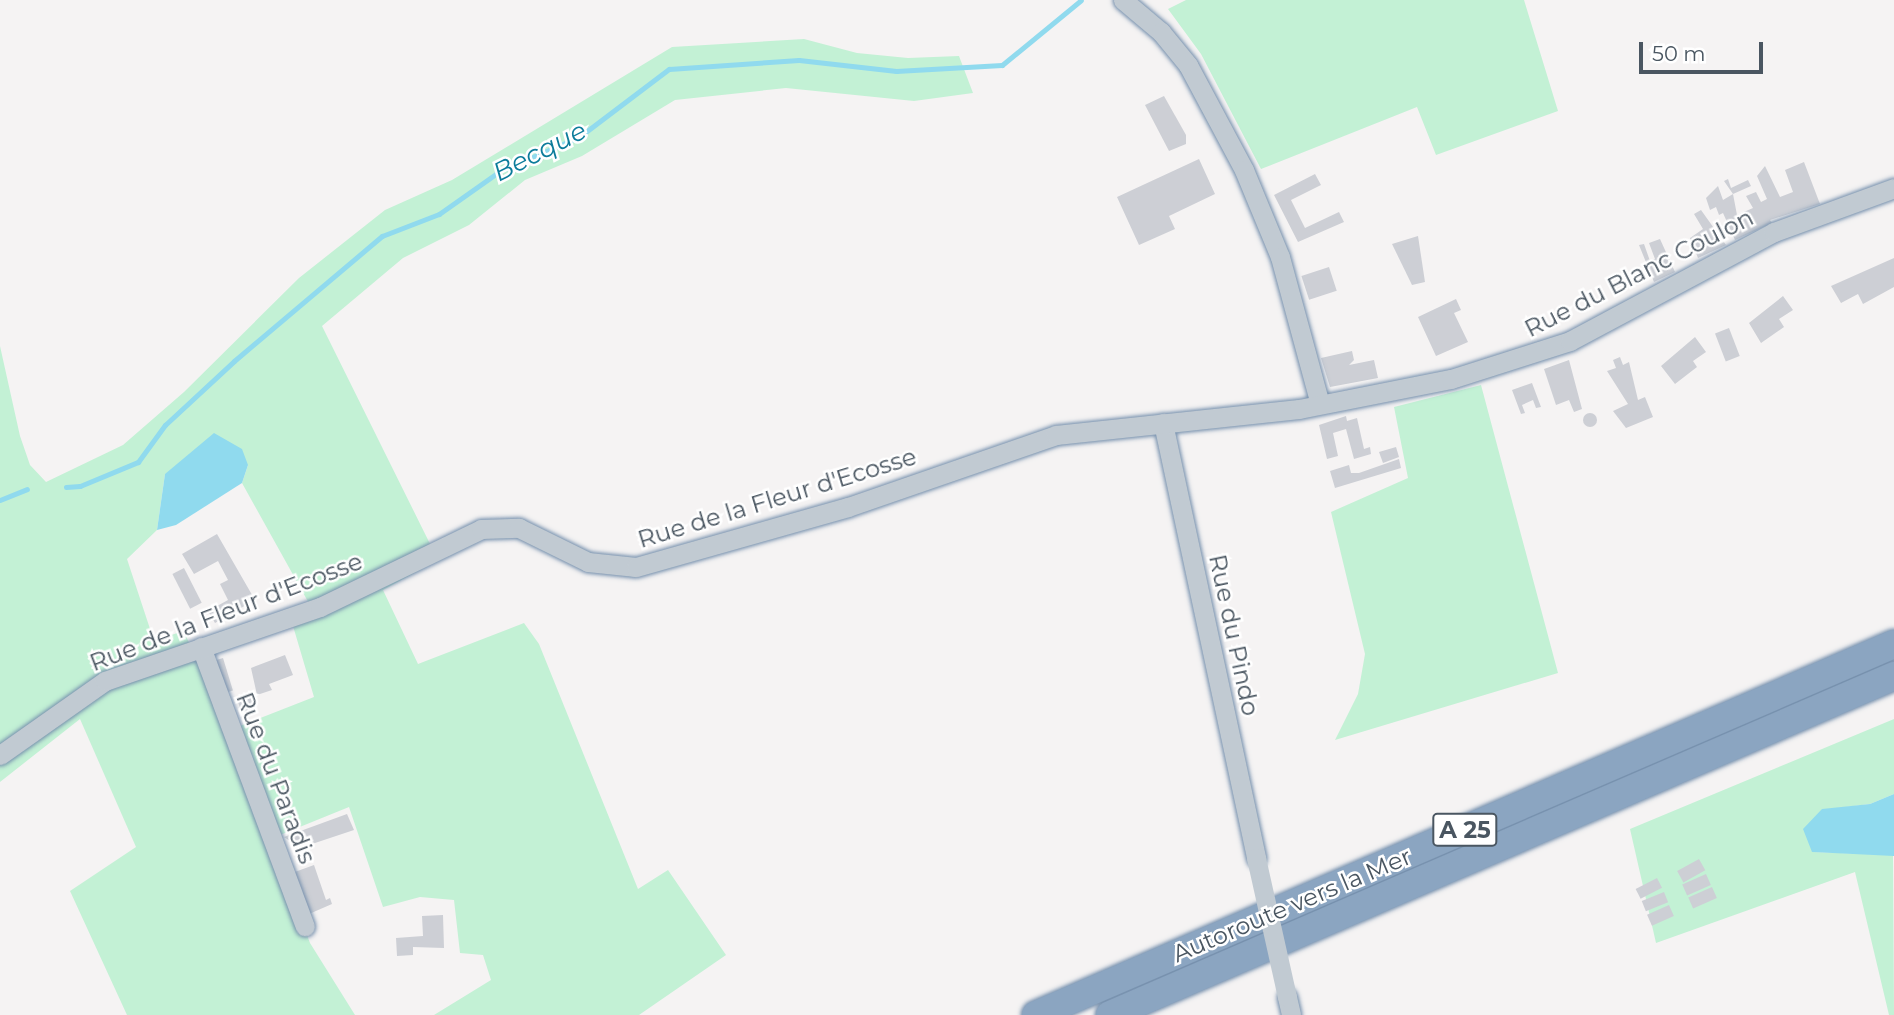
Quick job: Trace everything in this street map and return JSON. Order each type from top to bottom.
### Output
[{"type":"highway","name":"Autoroute vers la Mer","points":[[1036,1015],[1894,644]]},
{"type":"highway","name":"A 25","points":[[1110,1015],[1894,676]]},
{"type":"street","points":[[1123,0],[1180,53],[1244,170],[1280,257],[1320,404]]},
{"type":"street","name":"Rue du Blanc Coulon","points":[[1163,423],[1320,404],[1451,379],[1538,354],[1588,333],[1774,232],[1894,188]]},
{"type":"street","name":"Rue de la Fleur d'Ecosse","points":[[0,755],[93,687],[320,607],[481,529],[519,528],[588,562],[636,567],[838,510],[1036,439],[1163,423]]},
{"type":"street","name":"Rue du Pindo","points":[[1163,423],[1289,1006]]},
{"type":"street","name":"Rue du Paradis","points":[[201,647],[305,926]]},
{"type":"green space","points":[[1186,0],[1524,0],[1558,111],[1436,155],[1417,107],[1261,169],[1201,54],[1168,9]]},
{"type":"green space","points":[[804,39],[857,53],[908,58],[959,56],[973,93],[914,101],[786,88],[675,100],[582,156],[525,180],[469,225],[403,258],[322,326],[438,560],[383,590],[418,664],[524,623],[539,644],[638,889],[668,870],[726,955],[639,1015],[434,1015],[491,980],[483,955],[460,953],[454,900],[420,897],[383,907],[349,807],[280,835],[237,727],[314,697],[293,626],[316,616],[242,483],[248,465],[165,474],[157,530],[127,559],[154,641],[183,631],[198,659],[310,943],[355,1015],[127,1015],[70,891],[136,847],[80,719],[0,782],[0,346],[20,436],[30,465],[46,482],[123,445],[184,392],[299,278],[385,210],[452,180],[672,47]]},
{"type":"green space","points":[[1481,385],[1558,673],[1335,740],[1358,694],[1365,654],[1331,512],[1408,478],[1394,407]]},
{"type":"green space","points":[[1894,719],[1894,794],[1870,804],[1822,810],[1813,852],[1893,855],[1894,1015],[1889,1015],[1855,872],[1656,943],[1630,829]]},
{"type":"water","points":[[214,433],[242,449],[248,465],[242,483],[176,525],[157,530],[165,474]]},
{"type":"water","points":[[1894,794],[1894,856],[1812,852],[1803,829],[1822,809],[1870,804]]},
{"type":"building","points":[[1164,96],[1186,135],[1186,144],[1169,151],[1145,105]]},
{"type":"building","points":[[1199,159],[1215,194],[1169,216],[1175,229],[1139,245],[1117,197]]},
{"type":"building","points":[[1804,162],[1820,204],[1770,220],[1772,223],[1735,240],[1723,213],[1719,215],[1716,207],[1710,210],[1706,198],[1718,186],[1723,200],[1733,194],[1737,215],[1753,208],[1746,196],[1756,192],[1761,202],[1767,199],[1757,176],[1765,166],[1780,197],[1793,192],[1785,170]]},
{"type":"building","points":[[1315,174],[1321,185],[1291,200],[1305,228],[1339,212],[1344,222],[1298,242],[1274,195]]},
{"type":"building","points":[[1728,179],[1731,188],[1748,180],[1751,186],[1733,194],[1724,181]]},
{"type":"building","points":[[1701,210],[1726,245],[1698,258],[1690,238],[1703,229],[1694,214]]},
{"type":"building","points":[[1418,236],[1425,282],[1412,285],[1392,244]]},
{"type":"building","points":[[1660,239],[1675,272],[1654,282],[1639,245],[1644,244],[1650,261],[1655,259],[1649,243]]},
{"type":"building","points":[[1894,258],[1894,287],[1863,304],[1858,294],[1841,303],[1831,286]]},
{"type":"building","points":[[1329,267],[1337,291],[1309,300],[1301,276]]},
{"type":"building","points":[[1783,296],[1793,310],[1779,319],[1784,327],[1761,343],[1749,323]]},
{"type":"building","points":[[1456,299],[1461,310],[1454,313],[1468,342],[1436,356],[1418,317]]},
{"type":"building","points":[[1729,328],[1740,356],[1726,361],[1715,333]]},
{"type":"building","points":[[1695,337],[1706,352],[1693,361],[1697,367],[1675,384],[1661,366]]},
{"type":"building","points":[[1352,351],[1354,360],[1349,365],[1374,360],[1378,378],[1330,387],[1321,358]]},
{"type":"building","points":[[1620,357],[1623,365],[1629,362],[1638,400],[1645,397],[1653,417],[1626,428],[1613,411],[1628,404],[1607,371],[1616,368],[1613,360]]},
{"type":"building","points":[[1569,360],[1582,409],[1574,412],[1569,400],[1556,405],[1544,369]]},
{"type":"building","points":[[1532,383],[1541,407],[1536,408],[1533,400],[1522,405],[1525,413],[1521,414],[1512,390]]},
{"type":"building","points":[[1587,413],[1593,413],[1597,420],[1593,427],[1587,427],[1583,423],[1583,417]]},
{"type":"building","points":[[1346,416],[1347,421],[1357,418],[1364,449],[1370,447],[1371,454],[1354,459],[1346,429],[1333,433],[1338,456],[1327,459],[1319,425]]},
{"type":"building","points":[[1396,447],[1399,457],[1383,463],[1379,452]]},
{"type":"building","points":[[1399,459],[1401,468],[1335,488],[1330,471],[1349,465],[1351,473],[1359,473]]},
{"type":"building","points":[[217,534],[255,600],[215,623],[208,611],[228,600],[220,584],[228,580],[218,561],[194,574],[182,554]]},
{"type":"building","points":[[184,568],[202,603],[190,609],[172,574]]},
{"type":"building","points":[[285,655],[293,675],[269,684],[272,690],[257,695],[251,668]]},
{"type":"building","points":[[223,658],[233,691],[221,694],[211,662]]},
{"type":"building","points":[[252,696],[256,710],[242,715],[238,700]]},
{"type":"building","points":[[347,814],[354,830],[300,848],[284,837]]},
{"type":"building","points":[[1699,859],[1705,870],[1683,882],[1677,871]]},
{"type":"building","points":[[314,865],[326,900],[330,898],[332,904],[309,914],[292,873]]},
{"type":"building","points":[[1706,874],[1711,885],[1687,896],[1682,885]]},
{"type":"building","points":[[1657,878],[1662,888],[1641,899],[1636,889]]},
{"type":"building","points":[[1712,887],[1717,898],[1693,909],[1688,898]]},
{"type":"building","points":[[1664,892],[1668,902],[1646,911],[1642,901]]},
{"type":"building","points":[[1669,905],[1674,916],[1652,926],[1647,915]]},
{"type":"building","points":[[443,915],[444,948],[413,947],[413,955],[397,956],[396,938],[423,936],[422,916]]},
{"type":"waterway","name":"Becque","points":[[66,487],[80,486],[138,462],[165,425],[234,361],[382,236],[439,214],[500,171],[579,137],[669,69],[799,60],[896,71],[1002,65],[1081,0]]},
{"type":"waterway","name":"Becque","points":[[0,500],[27,489]]}]
